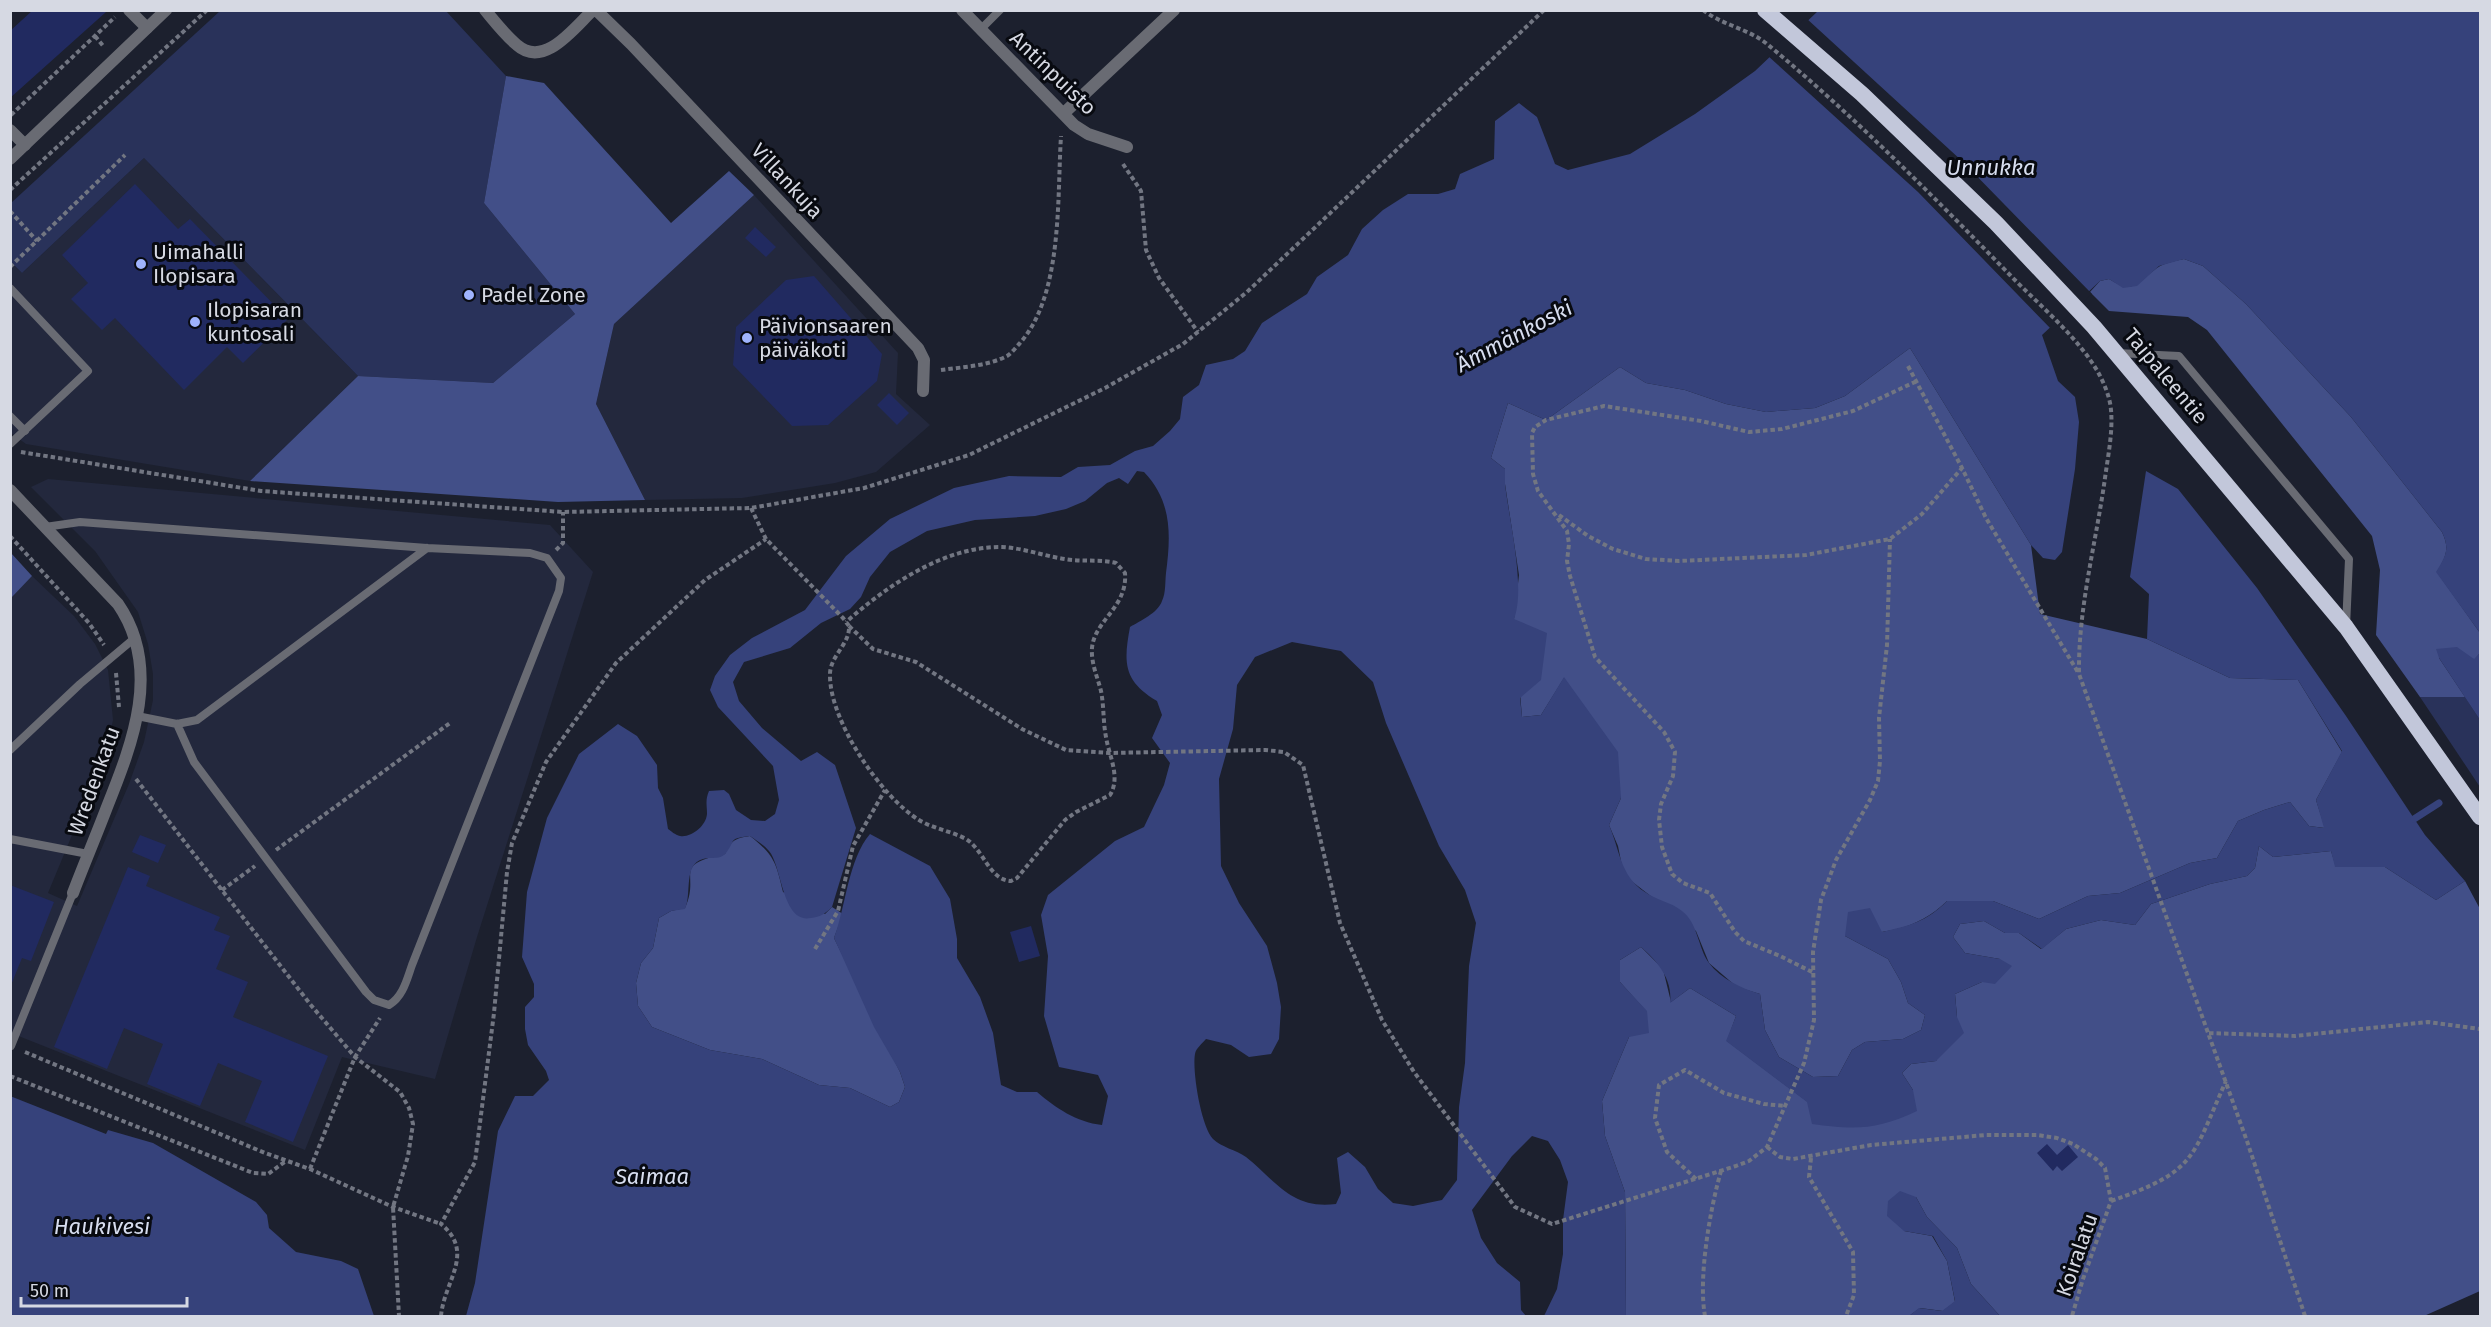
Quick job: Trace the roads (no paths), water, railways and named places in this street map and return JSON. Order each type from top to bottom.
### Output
[{"type":"highway","name":"Taipaleentie","points":[[1765,10],[1862,94],[1996,223],[2094,327],[2346,627],[2481,817]]},
{"type":"street","points":[[129,10],[147,28]]},
{"type":"street","points":[[10,159],[166,10]]},
{"type":"street","points":[[485,10],[518,46],[528,52],[540,52],[552,48],[594,10]]},
{"type":"street","name":"Villankuja","points":[[594,10],[639,52],[918,348],[924,360],[923,391]]},
{"type":"street","name":"Antinpuisto","points":[[962,10],[1063,114],[1088,134],[1126,147]]},
{"type":"street","points":[[1063,114],[1174,10]]},
{"type":"street","points":[[10,130],[25,145]]},
{"type":"street","name":"Wredenkatu","points":[[10,490],[118,604],[130,622],[136,637],[141,671],[137,716],[124,764],[73,893]]},
{"type":"lane","points":[[981,29],[1000,10]]},
{"type":"lane","points":[[10,288],[88,370],[25,431],[12,448]]},
{"type":"lane","points":[[2117,353],[2179,356],[2349,559],[2346,627]]},
{"type":"lane","points":[[10,416],[25,431]]},
{"type":"lane","points":[[45,527],[80,522],[427,548],[530,553],[547,558],[561,578],[559,591],[401,993],[396,1001],[389,1005],[374,1000],[366,992],[194,762],[177,724]]},
{"type":"lane","points":[[137,716],[177,724],[197,720],[427,548]]},
{"type":"lane","points":[[10,750],[80,684],[136,637]]},
{"type":"lane","points":[[10,839],[88,854]]},
{"type":"lane","name":"Wredenkatu","points":[[11,1046],[73,893]]},
{"type":"water","points":[[1818,11],[2480,11],[2480,633],[2436,572],[2446,552],[2442,532],[2351,417],[2246,304],[2203,266],[2184,259],[2159,266],[2137,286],[2123,288],[2109,279],[2100,281],[2042,335],[2058,381],[2075,397],[2079,422],[2075,469],[2062,552],[2055,560],[2043,558],[2031,545],[1910,348],[1845,396],[1815,408],[1766,412],[1726,404],[1685,390],[1646,383],[1620,367],[1546,420],[1508,403],[1491,458],[1505,469],[1505,484],[1516,553],[1518,590],[1514,619],[1547,633],[1541,680],[1520,698],[1522,717],[1541,715],[1564,677],[1618,752],[1621,798],[1609,825],[1630,878],[1645,892],[1678,908],[1687,916],[1695,929],[1705,957],[1719,974],[1739,986],[1760,994],[1765,1030],[1779,1057],[1813,1077],[1838,1076],[1852,1050],[1865,1042],[1903,1039],[1921,1030],[1925,1015],[1908,1003],[1901,982],[1888,959],[1845,936],[1848,912],[1870,908],[1882,932],[1918,922],[1947,901],[1993,901],[2039,919],[2088,896],[2120,893],[2190,863],[2217,858],[2238,821],[2264,810],[2290,802],[2309,826],[2324,828],[2316,800],[2342,751],[2298,680],[2230,678],[2147,639],[2149,594],[2130,577],[2146,471],[2178,489],[2257,588],[2425,835],[2465,881],[2436,900],[2385,867],[2335,867],[2331,851],[2273,857],[2259,846],[2255,868],[2247,876],[2210,884],[2151,904],[2135,925],[2101,920],[2066,929],[2042,949],[2019,933],[2005,933],[1984,921],[1960,924],[1953,937],[1965,953],[2000,959],[2012,966],[1995,984],[1982,982],[1955,994],[1957,1017],[1964,1033],[1936,1061],[1911,1064],[1902,1073],[1913,1090],[1917,1111],[1890,1122],[1854,1128],[1812,1124],[1807,1102],[1726,1041],[1736,1016],[1690,988],[1670,1003],[1669,986],[1663,971],[1641,947],[1620,960],[1620,982],[1647,1011],[1649,1033],[1629,1037],[1602,1101],[1605,1136],[1625,1192],[1626,1316],[1544,1316],[1557,1289],[1563,1254],[1563,1220],[1568,1182],[1560,1160],[1548,1141],[1532,1136],[1512,1156],[1472,1210],[1481,1238],[1497,1263],[1520,1282],[1521,1310],[1526,1316],[466,1316],[475,1283],[498,1131],[515,1096],[533,1096],[549,1080],[546,1071],[528,1045],[525,1029],[525,1007],[534,997],[534,984],[522,957],[527,892],[547,818],[579,754],[618,724],[637,736],[657,765],[658,788],[663,798],[668,829],[678,835],[689,835],[704,823],[709,791],[724,790],[729,794],[736,810],[751,820],[765,821],[775,814],[779,800],[773,766],[718,707],[710,690],[715,676],[730,655],[752,638],[805,610],[846,556],[890,519],[954,488],[1009,476],[1061,477],[1078,467],[1110,465],[1135,451],[1153,446],[1180,419],[1183,397],[1199,385],[1206,365],[1233,359],[1245,351],[1262,323],[1307,294],[1317,277],[1348,255],[1362,229],[1383,210],[1408,194],[1438,194],[1455,189],[1460,174],[1494,159],[1495,121],[1519,103],[1537,117],[1555,164],[1568,170],[1630,154],[1695,114],[1755,71]],"holes":[[[1137,471],[1144,472],[1160,495],[1165,507],[1169,545],[1165,591],[1160,605],[1153,613],[1130,627],[1127,651],[1128,670],[1138,686],[1157,701],[1162,715],[1152,738],[1170,763],[1164,785],[1144,827],[1115,841],[1048,895],[1041,915],[1048,956],[1044,1016],[1059,1067],[1098,1075],[1108,1096],[1102,1125],[1084,1121],[1067,1113],[1037,1092],[1017,1092],[1001,1085],[993,1033],[980,997],[957,958],[957,939],[950,899],[930,866],[870,834],[852,870],[834,938],[874,1027],[900,1072],[905,1087],[899,1102],[890,1107],[850,1088],[819,1085],[762,1059],[710,1050],[652,1027],[638,1006],[636,983],[641,963],[653,948],[659,918],[671,911],[685,909],[690,873],[697,862],[706,858],[721,857],[735,839],[750,836],[769,851],[788,903],[794,912],[801,917],[814,918],[832,907],[856,828],[835,765],[817,752],[801,761],[762,728],[739,701],[733,682],[744,662],[790,648],[821,623],[850,609],[861,597],[870,577],[890,552],[927,531],[975,520],[1035,516],[1066,509],[1085,501],[1107,483],[1119,478],[1128,484]],[[1292,642],[1341,651],[1373,682],[1386,723],[1439,846],[1465,890],[1476,923],[1469,966],[1465,1063],[1459,1107],[1457,1180],[1442,1200],[1413,1206],[1393,1203],[1378,1189],[1365,1167],[1348,1152],[1337,1158],[1341,1193],[1336,1204],[1308,1203],[1286,1192],[1246,1157],[1213,1139],[1201,1111],[1194,1062],[1197,1050],[1206,1039],[1231,1045],[1249,1057],[1271,1054],[1279,1039],[1281,1007],[1267,946],[1239,903],[1221,866],[1219,779],[1233,729],[1237,685],[1255,657]]]},
{"type":"water","points":[[2457,647],[2474,659],[2480,653],[2480,720],[2439,658],[2436,649]]},
{"type":"water","name":"Haukivesi","points":[[10,1096],[106,1134],[108,1130],[153,1143],[256,1202],[267,1215],[269,1228],[296,1252],[341,1261],[358,1269],[374,1316],[11,1316]]},
{"type":"water","points":[[1900,1191],[1916,1197],[1927,1217],[1957,1248],[1971,1284],[2000,1316],[1909,1316],[1919,1308],[1942,1311],[1955,1301],[1947,1261],[1933,1236],[1904,1231],[1887,1216],[1888,1201]]},
{"type":"waterway","points":[[2414,819],[2439,803]]},
{"type":"place","name":"Uimahalli Ilopisara","points":[[141,264]]},
{"type":"place","name":"Padel Zone","points":[[469,295]]},
{"type":"place","name":"Ilopisaran kuntosali","points":[[195,322]]},
{"type":"place","name":"Päivionsaaren päiväkoti","points":[[747,338]]},
{"type":"water label","name":"Unnukka","points":[[1991,167]]},
{"type":"water label","name":"Ämmänkoski","points":[[1514,336]]},
{"type":"water label","name":"Saimaa","points":[[652,1176]]}]
